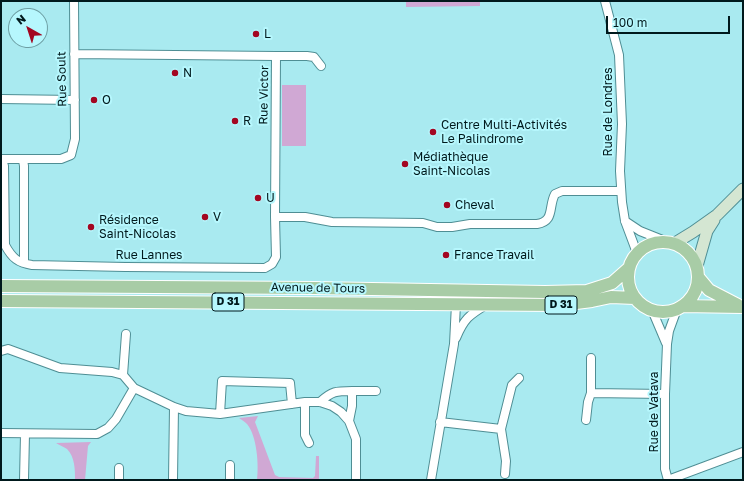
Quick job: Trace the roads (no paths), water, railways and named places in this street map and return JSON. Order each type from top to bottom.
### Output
[{"type":"main road","points":[[680,308],[689,301],[694,294],[699,278],[697,266],[692,256],[685,248],[670,242],[654,242],[645,246],[632,260],[629,268],[628,284],[635,298],[643,306],[660,312],[680,308],[742,307]]},
{"type":"main road","name":"Avenue de Tours","points":[[1,286],[314,288],[545,292],[586,291],[612,283],[629,268]]},
{"type":"main road","points":[[699,278],[709,290],[742,307]]},
{"type":"main road","name":"Avenue de Tours","points":[[1,301],[560,305],[611,297],[635,298]]},
{"type":"street","name":"Rue Soult","points":[[23,160],[62,159],[71,155],[74,150],[74,1]]},
{"type":"street","name":"Rue de Londres","points":[[606,2],[619,55],[622,124],[620,191],[625,221],[637,253]]},
{"type":"street","name":"Rue Victor","points":[[74,54],[276,56],[276,257],[272,264]]},
{"type":"street","points":[[276,56],[307,56],[314,58],[321,66]]},
{"type":"street","points":[[1,99],[75,100]]},
{"type":"street","points":[[2,159],[23,160],[24,264],[10,256],[4,245],[4,166],[2,159]]},
{"type":"street","points":[[625,221],[640,231],[670,242],[694,232],[717,215],[743,189]]},
{"type":"street","points":[[275,217],[305,217],[332,222],[423,223],[437,227],[452,227],[473,224],[537,224],[544,223],[548,220],[552,200],[555,194],[562,191],[620,191]]},
{"type":"street","points":[[697,266],[707,231],[717,215]]},
{"type":"street","name":"Rue Lannes","points":[[24,264],[125,267],[266,268],[272,264]]},
{"type":"street","points":[[431,480],[454,344],[456,304],[468,297],[476,295],[545,292]]},
{"type":"street","points":[[454,344],[463,322],[474,312],[487,304]]},
{"type":"street","name":"Rue de Vatava","points":[[668,480],[665,469],[664,394],[667,344],[669,331],[680,308]]},
{"type":"street","name":"Rue de Vatava","points":[[652,310],[667,344]]},
{"type":"street","points":[[123,375],[126,334]]},
{"type":"street","points":[[1,351],[8,349],[60,368],[112,372],[123,375],[134,388],[186,411],[220,414],[305,402],[320,402],[332,406],[341,412],[349,421],[356,439],[356,480]]},
{"type":"street","points":[[586,420],[588,402],[591,393],[592,358]]},
{"type":"street","points":[[505,474],[506,461],[501,429],[512,385],[519,378]]},
{"type":"street","points":[[220,414],[222,381],[290,382],[292,404]]},
{"type":"street","points":[[1,433],[97,434],[108,428],[116,419],[134,388]]},
{"type":"street","points":[[320,402],[329,394],[337,391],[376,391]]},
{"type":"street","points":[[349,421],[352,406],[352,391]]},
{"type":"street","points":[[591,393],[664,394]]},
{"type":"street","points":[[305,402],[305,435],[308,443]]},
{"type":"street","points":[[173,480],[174,407]]},
{"type":"street","points":[[440,422],[501,429]]},
{"type":"street","points":[[24,480],[25,434]]},
{"type":"street","points":[[668,480],[743,452]]},
{"type":"street","points":[[230,465],[230,480]]},
{"type":"street","points":[[119,468],[119,480]]},
{"type":"place","name":"L","points":[[256,34]]},
{"type":"place","name":"N","points":[[175,73]]},
{"type":"place","name":"O","points":[[94,100]]},
{"type":"place","name":"R","points":[[235,121]]},
{"type":"place","name":"Centre Multi-Activités Le Palindrome","points":[[433,132]]},
{"type":"place","name":"Médiathèque Saint-Nicolas","points":[[405,164]]},
{"type":"place","name":"U","points":[[258,198]]},
{"type":"place","name":"Cheval","points":[[447,205]]},
{"type":"place","name":"V","points":[[205,217]]},
{"type":"place","name":"Résidence Saint-Nicolas","points":[[91,227]]},
{"type":"place","name":"France Travail","points":[[446,255]]}]
